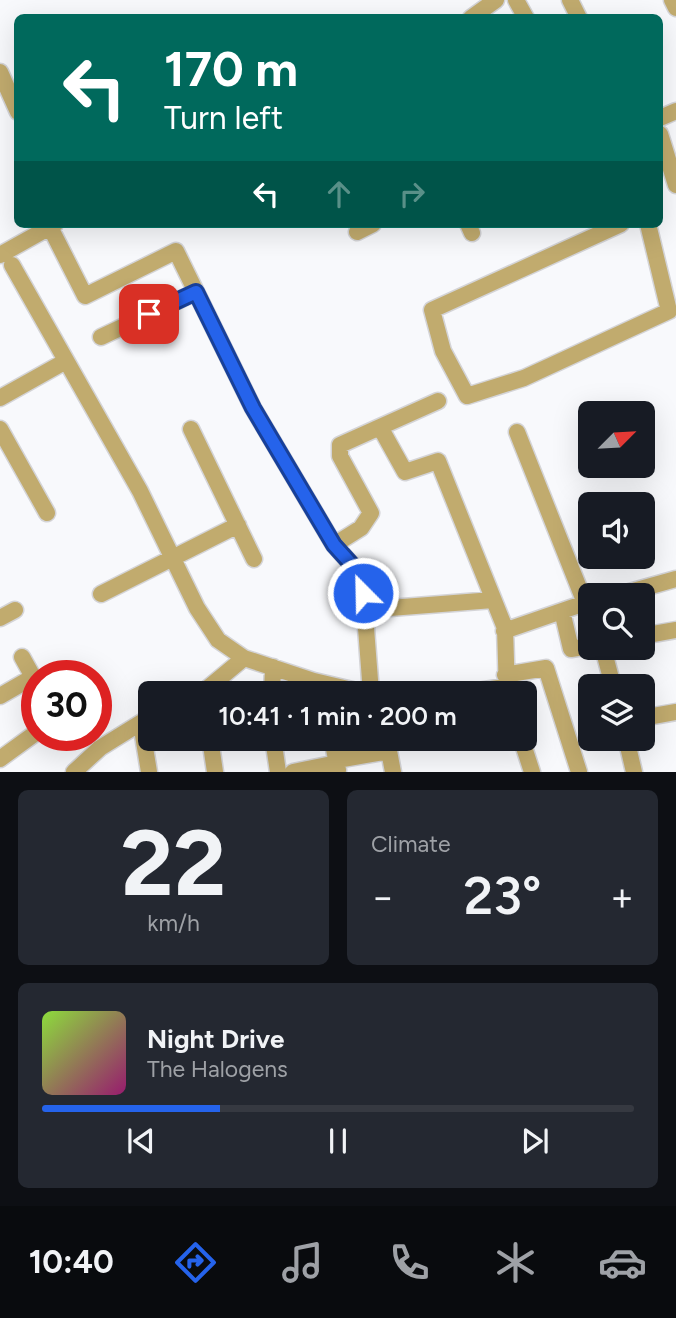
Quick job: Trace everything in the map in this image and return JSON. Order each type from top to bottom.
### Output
[{"type":"street","points":[[477,14],[496,0]]},
{"type":"street","points":[[672,0],[676,8]]},
{"type":"street","points":[[0,72],[14,103]]},
{"type":"street","points":[[663,144],[676,185]]},
{"type":"street","points":[[48,228],[6,260],[140,491],[197,608],[218,640],[244,658],[314,681]]},
{"type":"street","points":[[53,228],[85,296],[176,251],[253,408],[334,545],[362,576],[370,681]]},
{"type":"street","points":[[357,232],[365,228]]},
{"type":"street","points":[[612,228],[432,310],[443,351],[467,396],[524,378],[669,311],[649,228]]},
{"type":"street","points":[[102,337],[196,292]]},
{"type":"street","points":[[0,398],[66,361]]},
{"type":"street","points":[[334,545],[361,528],[371,513],[340,456],[340,444],[438,401]]},
{"type":"street","points":[[380,427],[405,472],[438,461],[505,631],[506,681]]},
{"type":"street","points":[[0,429],[47,513]]},
{"type":"street","points":[[191,429],[254,559]]},
{"type":"street","points":[[517,432],[579,583]]},
{"type":"street","points":[[101,594],[238,525]]},
{"type":"street","points":[[655,585],[676,579]]},
{"type":"street","points":[[365,610],[494,600]]},
{"type":"street","points":[[505,631],[578,605]]},
{"type":"street","points":[[0,618],[15,610]]},
{"type":"street","points":[[562,611],[571,649],[578,648]]},
{"type":"street","points":[[655,633],[676,629]]},
{"type":"street","points":[[217,681],[244,658]]},
{"type":"street","points":[[272,681],[273,667]]},
{"type":"street","points":[[515,681],[546,668],[579,772]]},
{"type":"street","points":[[0,696],[21,686]]},
{"type":"street","points":[[655,716],[676,712]]},
{"type":"street","points":[[74,772],[100,748],[138,725]]},
{"type":"street","points":[[0,760],[21,744]]},
{"type":"street","points":[[148,751],[149,772]]},
{"type":"street","points":[[212,751],[215,772]]},
{"type":"street","points":[[275,751],[278,772]]},
{"type":"street","points":[[293,772],[337,765],[389,751],[393,772]]},
{"type":"street","points":[[525,751],[532,772]]},
{"type":"street","points":[[629,751],[634,772]]},
{"type":"route","points":[[149,314],[196,292],[253,408],[334,545],[362,576],[363,593]]}]
